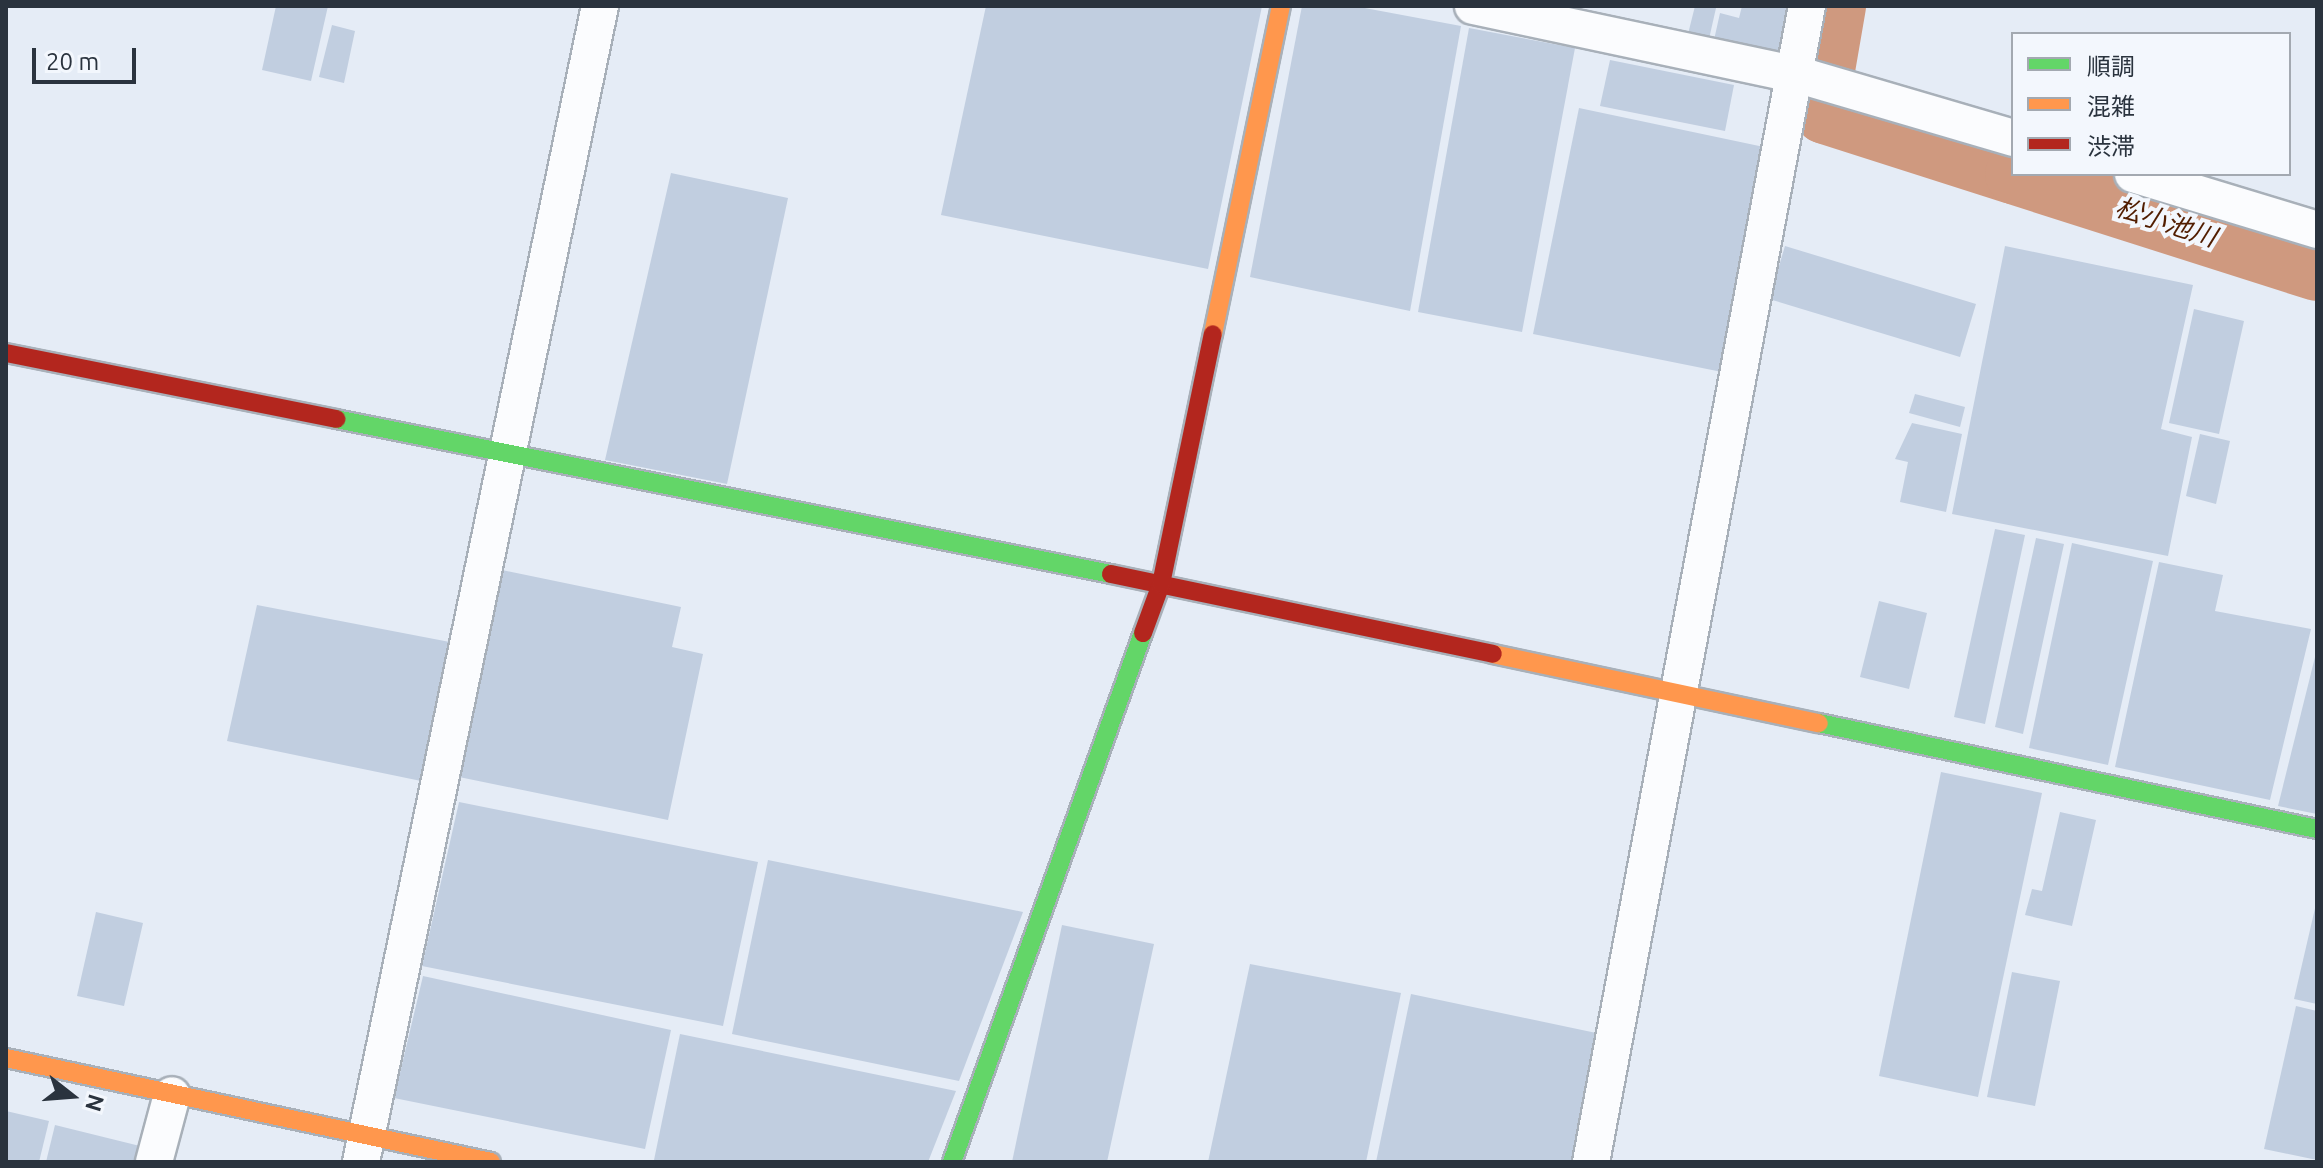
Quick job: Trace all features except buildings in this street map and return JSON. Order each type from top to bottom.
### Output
[{"type":"street","points":[[364,1150],[600,6]]},
{"type":"street","points":[[952,1162],[1161,584],[1281,6]]},
{"type":"street","points":[[1473,6],[1846,87],[2011,137]]},
{"type":"street","points":[[1591,1162],[1678,697],[1800,76],[1807,6]]},
{"type":"street","points":[[2140,176],[2317,230]]},
{"type":"street","points":[[6,353],[1161,584],[1678,697],[2317,829]]},
{"type":"street","points":[[6,1058],[172,1095],[364,1150],[491,1162]]},
{"type":"street","points":[[154,1162],[172,1095]]},
{"type":"waterway","name":"松小池川","points":[[1835,6],[1819,99],[1825,113],[2011,172]]},
{"type":"waterway","name":"松小池川","points":[[2022,176],[2317,270]]},
{"type":"traffic: fast","points":[[336,419],[1111,574]]},
{"type":"traffic: fast","points":[[952,1162],[1143,633]]},
{"type":"traffic: fast","points":[[1819,723],[2317,829]]},
{"type":"traffic: slow","points":[[1213,334],[1281,6]]},
{"type":"traffic: slow","points":[[1493,654],[1819,723]]},
{"type":"traffic: slow","points":[[6,1058],[491,1162]]},
{"type":"traffic: jam","points":[[1143,633],[1161,584],[1213,334]]},
{"type":"traffic: jam","points":[[6,353],[336,419]]},
{"type":"traffic: jam","points":[[1111,574],[1493,654]]}]
